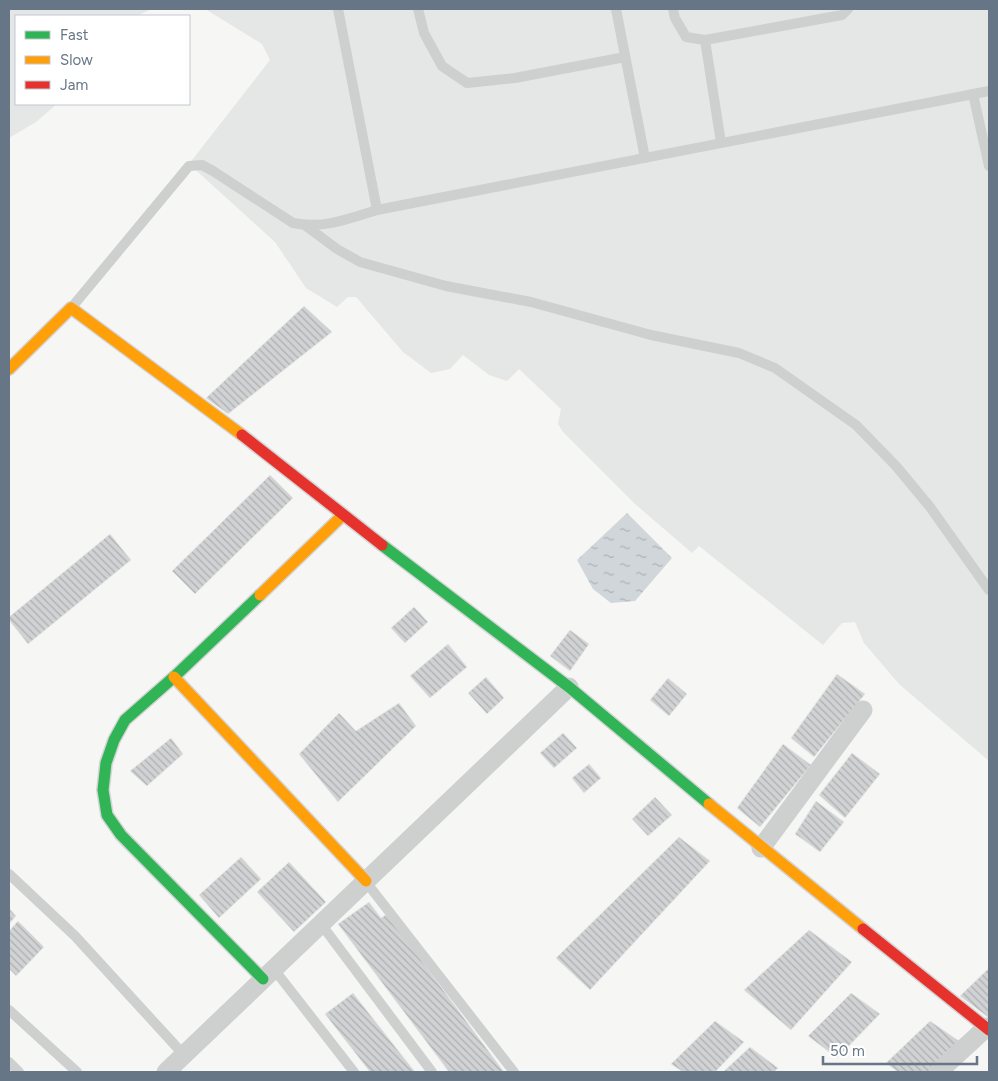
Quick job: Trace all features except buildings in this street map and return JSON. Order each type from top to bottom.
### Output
[{"type":"street","points":[[9,369],[71,308],[272,457],[343,515],[568,687],[761,848],[988,1028],[938,1072]]},
{"type":"street","points":[[268,973],[122,835],[107,815],[103,790],[106,763],[114,740],[125,720],[174,677],[343,515]]},
{"type":"street","points":[[174,677],[366,881]]},
{"type":"street","points":[[166,1072],[568,687]]},
{"type":"street","points":[[761,848],[863,710]]},
{"type":"lane","points":[[338,9],[377,210]]},
{"type":"lane","points":[[418,9],[424,33],[442,66],[467,83],[515,78],[625,57]]},
{"type":"lane","points":[[616,9],[646,158]]},
{"type":"lane","points":[[673,9],[675,18],[686,37],[705,40],[842,15],[848,9]]},
{"type":"lane","points":[[705,40],[721,143]]},
{"type":"lane","points":[[71,308],[186,168],[202,165],[293,223],[306,226],[335,224],[377,210],[989,90]]},
{"type":"lane","points":[[973,94],[989,166]]},
{"type":"lane","points":[[306,226],[337,249],[360,262],[446,286],[531,302],[651,334],[739,353],[775,368],[856,425],[890,459],[930,507],[989,590]]},
{"type":"lane","points":[[9,874],[75,936],[184,1055]]},
{"type":"lane","points":[[366,881],[514,1072]]},
{"type":"lane","points":[[321,924],[432,1072]]},
{"type":"lane","points":[[268,973],[354,1072]]},
{"type":"lane","points":[[9,1010],[76,1072]]},
{"type":"lane","points":[[9,1062],[19,1072]]},
{"type":"shaded area","points":[[9,9],[151,9],[139,15],[15,15],[15,105],[56,105],[36,122],[9,138]]},
{"type":"shaded area","points":[[205,9],[989,9],[989,761],[899,684],[864,643],[855,622],[842,623],[823,645],[699,546],[692,553],[635,504],[563,432],[558,424],[561,409],[519,369],[507,381],[489,375],[463,355],[450,369],[431,373],[403,352],[356,297],[348,297],[337,307],[306,288],[275,242],[189,164],[270,60],[262,44]]},
{"type":"water","points":[[627,513],[672,558],[635,601],[611,603],[593,589],[577,560]]},
{"type":"traffic: fast","points":[[382,545],[569,687],[709,804]]},
{"type":"traffic: fast","points":[[260,595],[174,677],[125,720],[114,740],[106,763],[103,790],[107,815],[121,835],[263,979]]},
{"type":"traffic: slow","points":[[9,369],[71,308],[242,435]]},
{"type":"traffic: slow","points":[[260,595],[343,515]]},
{"type":"traffic: slow","points":[[174,677],[366,881]]},
{"type":"traffic: slow","points":[[709,804],[863,929]]},
{"type":"traffic: jam","points":[[242,435],[382,545]]},
{"type":"traffic: jam","points":[[863,929],[989,1030]]}]
